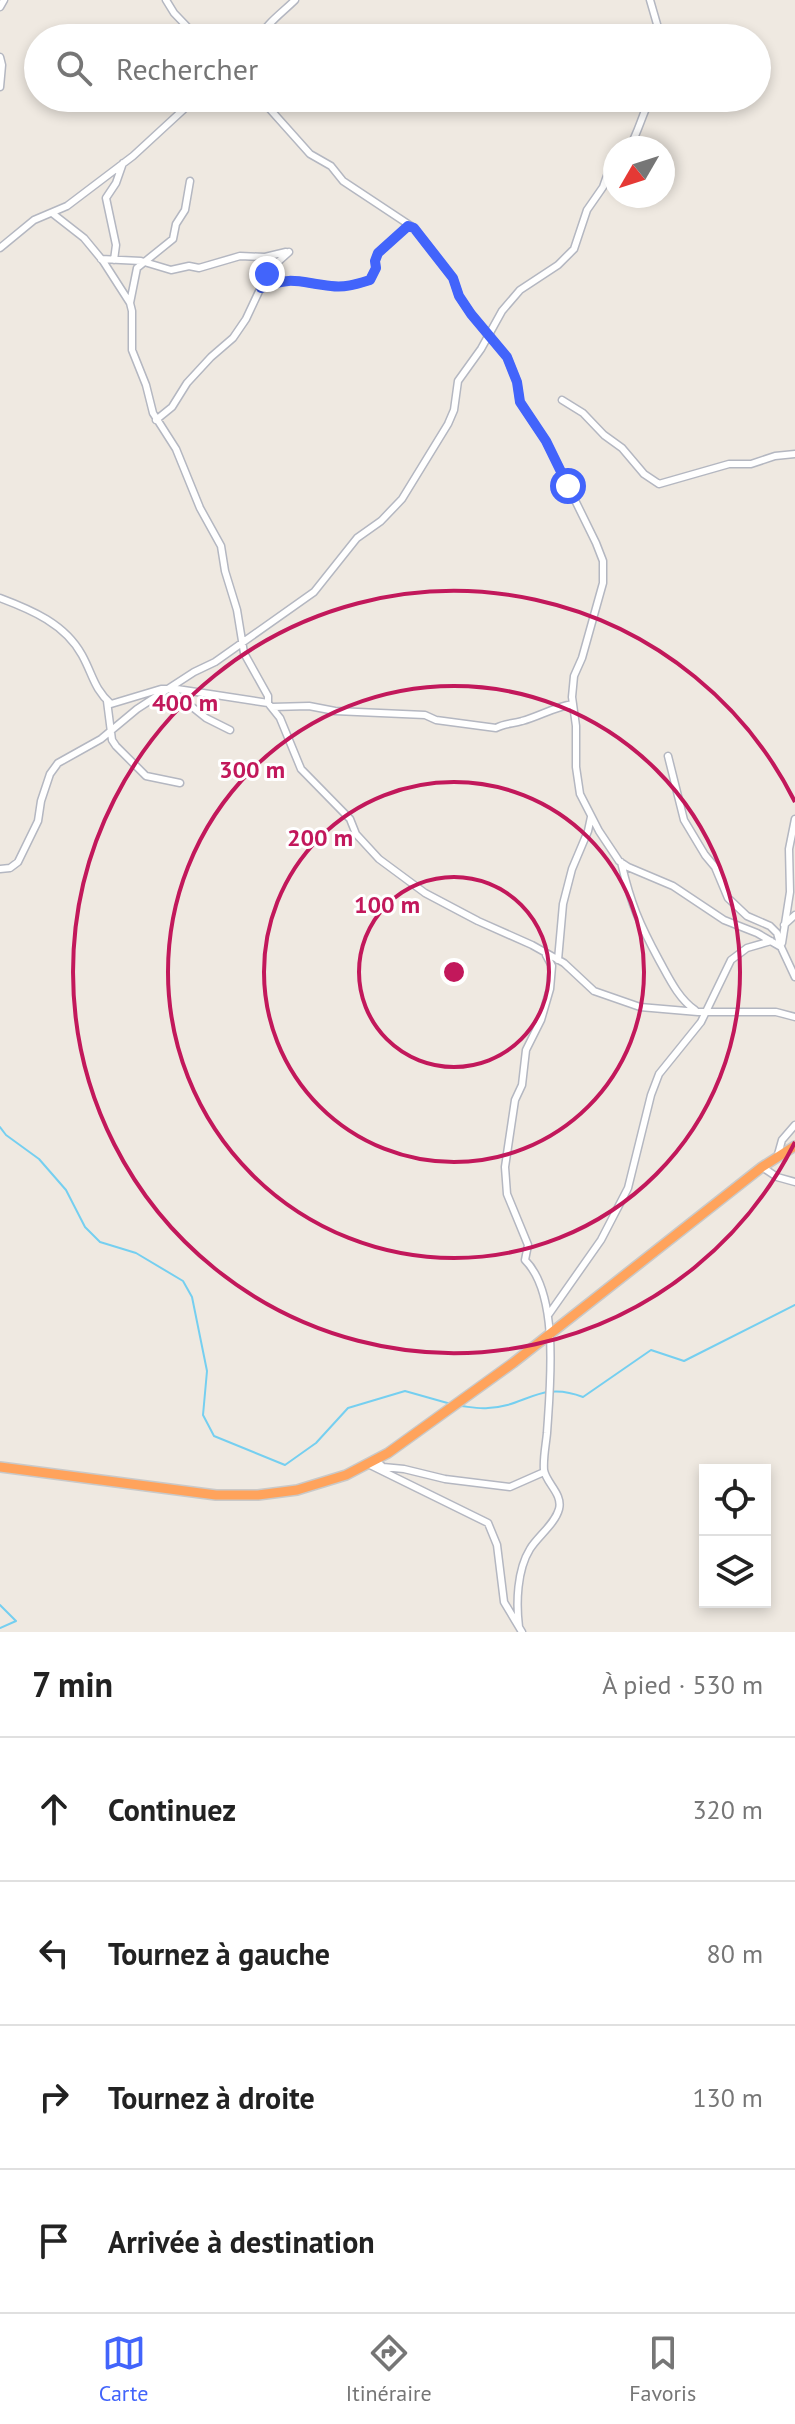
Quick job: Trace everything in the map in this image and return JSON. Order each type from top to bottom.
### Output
[{"type":"highway","points":[[0,1467],[216,1495],[258,1495],[297,1490],[346,1475],[422,1429],[548,1337],[762,1167],[795,1146]]},
{"type":"street","points":[[0,7],[4,0]]},
{"type":"street","points":[[166,0],[185,24]]},
{"type":"street","points":[[270,24],[283,15],[295,0]]},
{"type":"street","points":[[650,0],[657,24]]},
{"type":"street","points":[[0,57],[0,87]]},
{"type":"street","points":[[0,248],[34,220],[67,206],[123,163],[180,112]]},
{"type":"street","points":[[272,112],[310,154],[331,166],[343,181],[414,228],[453,278],[459,296],[507,357],[517,382],[520,402],[546,441],[603,561],[603,583],[597,608],[574,676],[576,767],[583,802],[621,862],[628,895],[650,948],[682,998],[702,1012]]},
{"type":"street","points":[[635,136],[642,112]]},
{"type":"street","points":[[114,260],[116,245],[106,198],[116,183],[123,163]]},
{"type":"street","points":[[130,303],[135,271],[173,239],[176,224],[185,210],[190,181]]},
{"type":"street","points":[[0,869],[10,868],[18,862],[38,821],[50,774],[58,763],[101,739],[137,709],[242,644],[314,592],[357,538],[381,521],[402,499],[448,424],[454,410],[458,381],[513,297],[558,265],[574,249],[583,217],[603,187]]},
{"type":"street","points":[[52,213],[84,238],[130,303],[132,350],[144,377],[156,420],[176,449],[200,508],[221,546],[247,661],[280,718],[301,769],[350,819],[356,834],[379,859],[425,893],[545,952],[594,991],[640,1007],[702,1012],[776,1012],[795,1017]]},
{"type":"street","points":[[261,288],[283,280],[298,279],[334,287],[370,280],[378,253],[408,226]]},
{"type":"street","points":[[101,259],[145,262],[171,270],[189,266],[199,268],[240,256],[265,257],[289,252],[269,270],[246,319],[233,338],[211,357],[187,383],[172,407],[156,420]]},
{"type":"street","points":[[562,400],[583,413],[622,448],[644,474],[659,484],[729,464],[751,464],[775,456],[795,454]]},
{"type":"street","points":[[0,598],[64,630],[82,656],[98,692],[111,704],[169,689],[211,693],[270,705],[425,715],[436,720],[496,728],[573,704]]},
{"type":"street","points":[[169,689],[206,718],[230,730]]},
{"type":"street","points":[[107,701],[112,740],[116,746],[146,776],[180,783]]},
{"type":"street","points":[[668,756],[684,820],[715,867],[728,898],[747,916],[770,926],[777,933],[795,985]]},
{"type":"street","points":[[558,960],[563,904],[591,817]]},
{"type":"street","points":[[781,947],[790,892],[791,832],[795,819]]},
{"type":"street","points":[[621,862],[639,873],[673,886],[724,920],[781,947]]},
{"type":"street","points":[[784,925],[795,915]]},
{"type":"street","points":[[549,1314],[601,1240],[628,1188],[659,1074],[702,1012],[731,960],[747,948],[771,941]]},
{"type":"street","points":[[521,1630],[517,1611],[522,1565],[559,1510],[559,1499],[544,1472],[549,1391],[549,1314],[534,1268],[525,1260],[528,1245],[507,1194],[505,1167],[526,1050],[541,1020],[550,989],[552,966],[545,952]]},
{"type":"street","points":[[777,1158],[782,1140],[795,1125]]},
{"type":"street","points":[[762,1167],[777,1177],[795,1182]]},
{"type":"street","points":[[372,1462],[383,1467],[510,1487],[544,1472]]},
{"type":"street","points":[[372,1462],[488,1523],[497,1545],[504,1602],[521,1630]]},
{"type":"waterway","points":[[0,1127],[39,1159],[66,1190],[85,1227],[100,1242],[136,1253],[183,1281],[192,1297],[207,1371],[203,1415],[214,1436],[285,1465],[316,1443],[348,1408],[405,1391],[451,1404]]},
{"type":"waterway","points":[[461,1406],[501,1407],[555,1391],[583,1397],[651,1350],[684,1361],[795,1305]]},
{"type":"waterway","points":[[0,1605],[16,1621],[0,1628]]},
{"type":"route","points":[[267,274],[261,288],[283,280],[298,279],[334,287],[351,286],[370,280],[378,253],[408,226],[414,228],[453,278],[459,296],[471,314],[507,357],[517,382],[520,402],[536,423],[568,486]]}]
